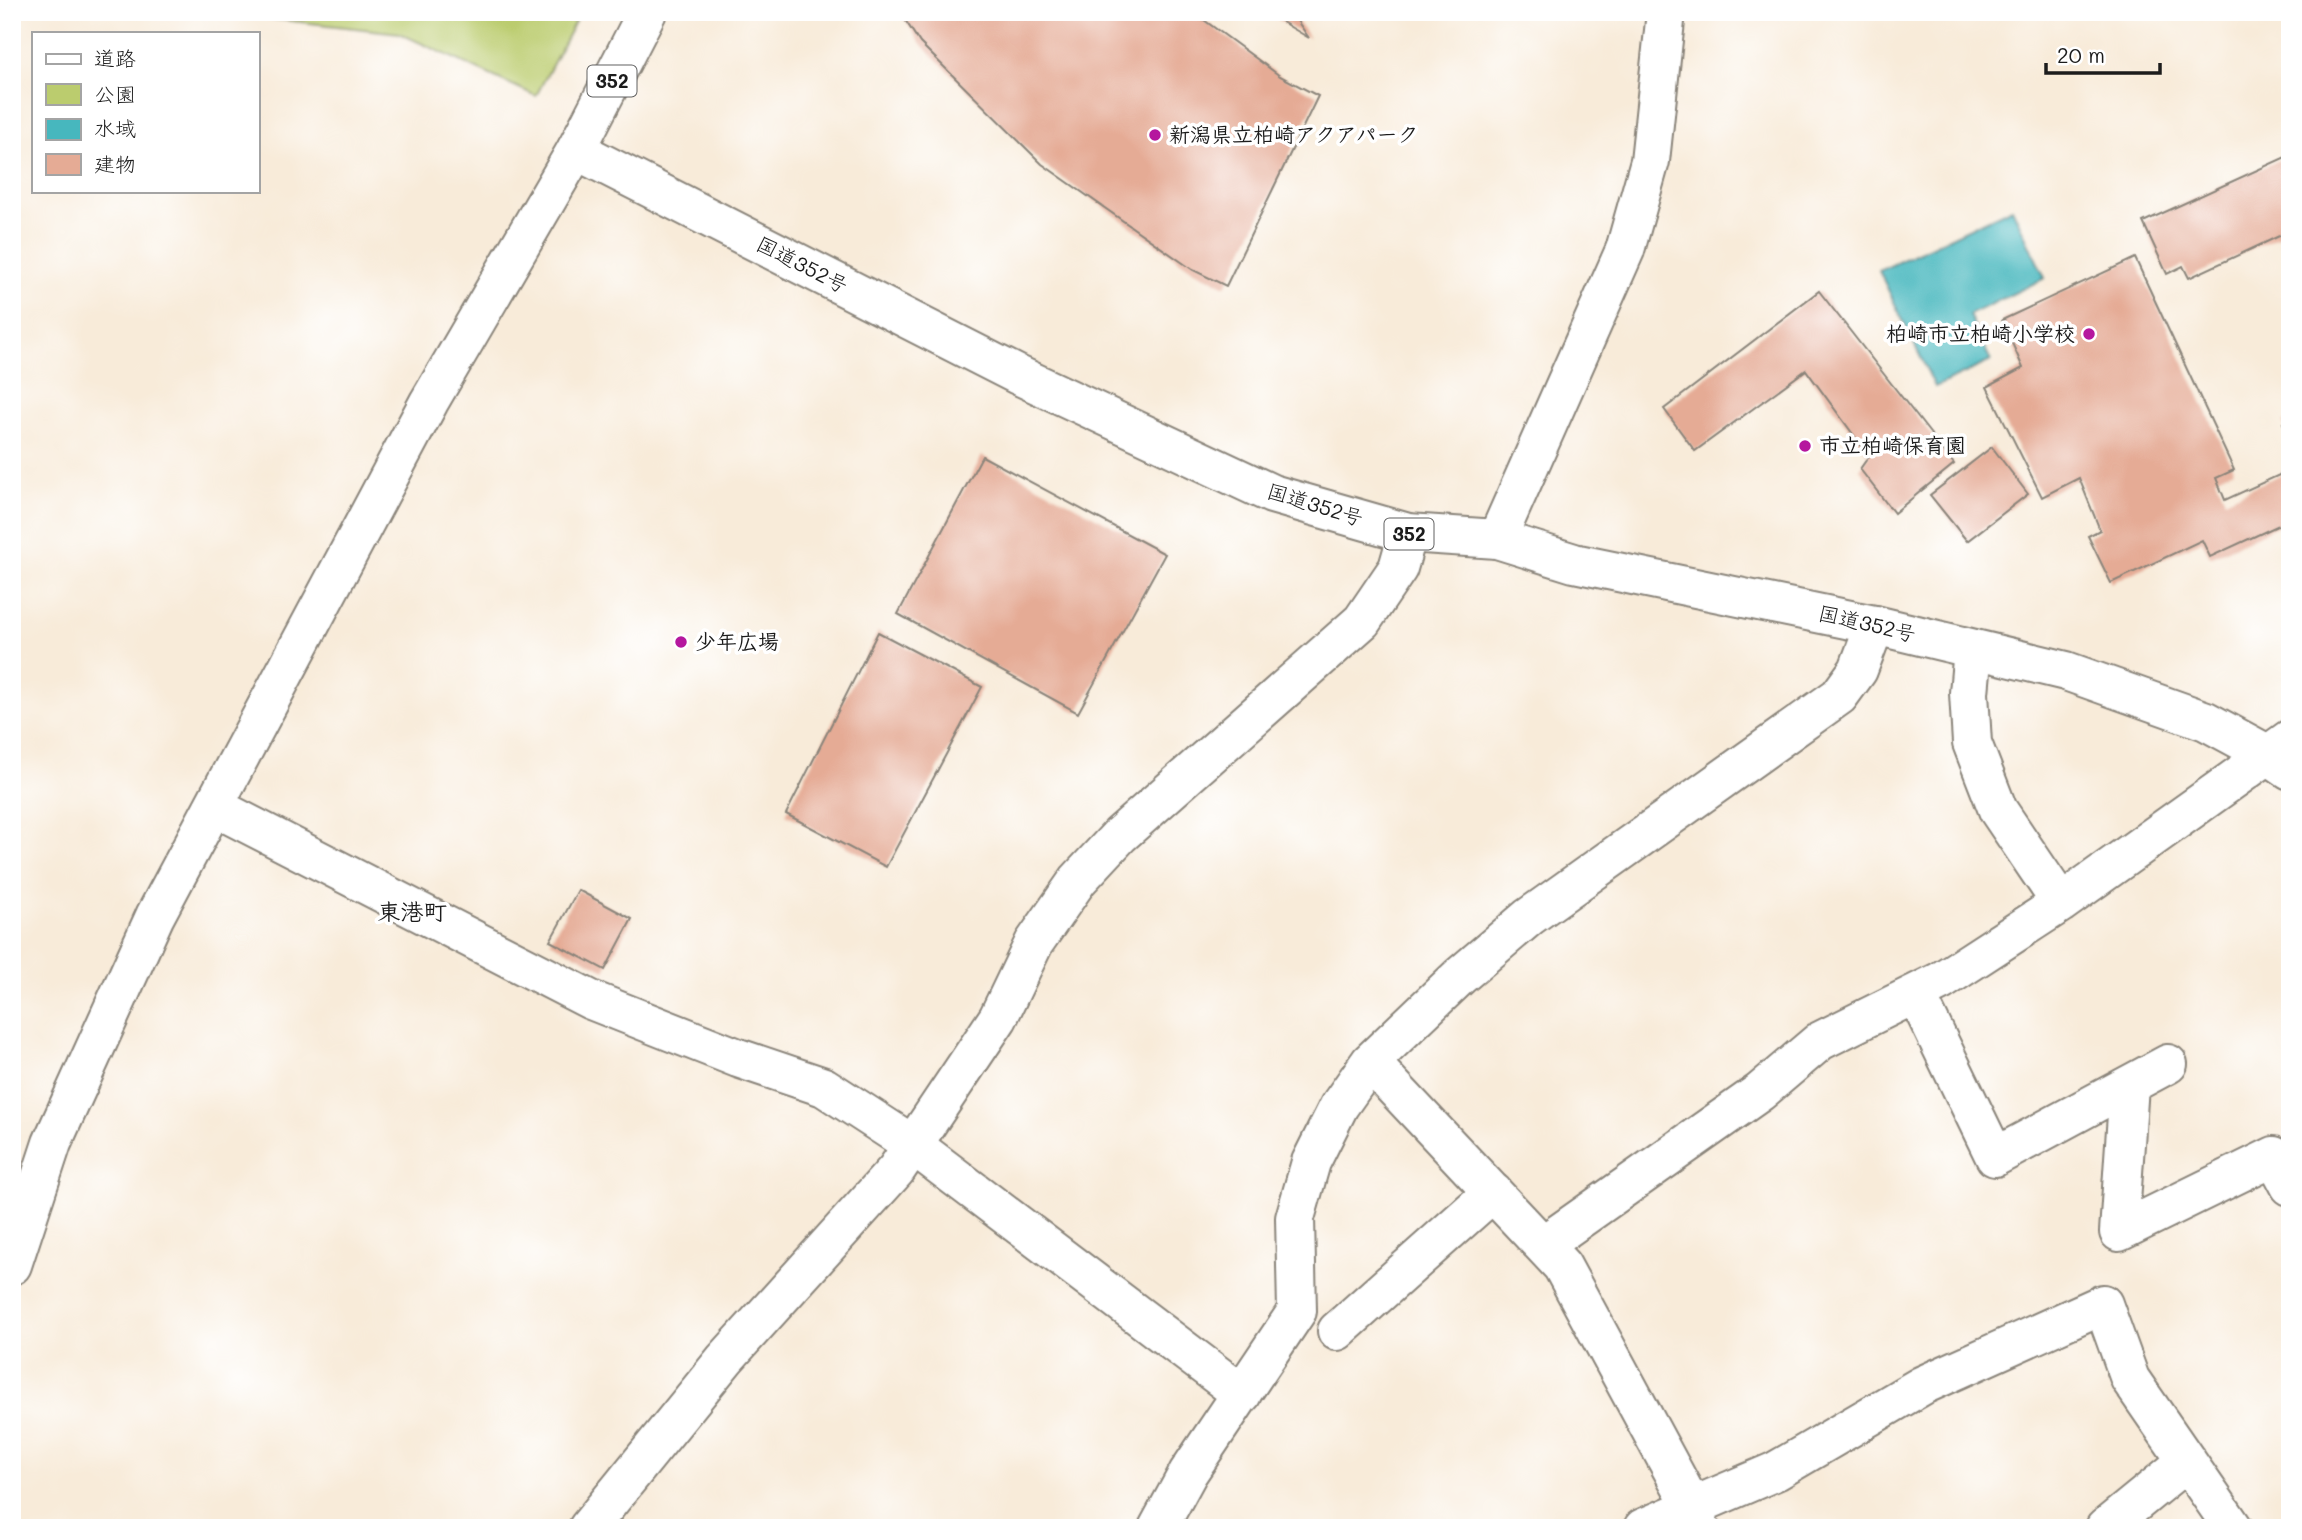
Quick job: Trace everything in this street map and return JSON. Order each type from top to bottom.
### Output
[{"type":"main road","name":"352","points":[[576,150],[647,12]]},
{"type":"main road","points":[[1497,539],[1625,250],[1650,161],[1666,12]]},
{"type":"main road","name":"国道352号","points":[[576,150],[982,356],[1193,459],[1272,494],[1408,534],[1497,539],[1574,563],[1875,625],[2066,671],[2148,698],[2282,754]]},
{"type":"main road","points":[[12,1265],[52,1143],[155,916],[429,402],[576,150]]},
{"type":"main road","points":[[588,1528],[725,1359],[896,1170],[998,1018],[1034,943],[1078,880],[1120,835],[1362,621],[1398,568],[1408,534]]},
{"type":"main road","points":[[1158,1528],[1188,1473],[1297,1311],[1295,1218],[1311,1162],[1339,1105],[1370,1062],[1460,976],[1529,917],[1612,854],[1839,696],[1858,670],[1875,625]]},
{"type":"main road","points":[[1973,649],[1969,693],[1972,743],[1998,810],[2061,903]]},
{"type":"main road","points":[[1543,1245],[1760,1092],[1820,1041],[1941,981],[2282,754]]},
{"type":"main road","points":[[215,807],[591,1000],[738,1058],[824,1087],[913,1145],[1242,1394]]},
{"type":"main road","points":[[1916,994],[1995,1157],[2168,1064]]},
{"type":"main road","points":[[1370,1062],[1563,1265],[1696,1518]]},
{"type":"main road","points":[[2129,1085],[2119,1232],[2274,1156],[2290,1186]]},
{"type":"main road","points":[[1337,1331],[1493,1192]]},
{"type":"main road","points":[[1643,1528],[1696,1518],[1923,1385],[2103,1304],[2130,1379],[2233,1528]]},
{"type":"main road","points":[[2105,1528],[2187,1461]]},
{"type":"green space","points":[[12,12],[18,12],[12,84]]},
{"type":"green space","points":[[234,12],[580,12],[536,96],[399,33],[238,15]]},
{"type":"water","points":[[2012,208],[2045,278],[1969,315],[1991,361],[1935,387],[1879,271]]},
{"type":"building","name":"新潟県立柏崎アクアパーク","points":[[900,12],[1193,12],[1280,76],[1318,96],[1226,286],[1193,270],[1042,164],[920,43]]},
{"type":"building","points":[[1266,12],[1291,12],[1309,38],[1292,28]]},
{"type":"building","points":[[2290,155],[2290,231],[2189,278],[2183,266],[2167,274],[2143,222]]},
{"type":"building","points":[[2135,258],[2234,470],[2216,478],[2225,500],[2290,470],[2290,520],[2210,557],[2202,540],[2111,583],[2088,536],[2100,530],[2079,478],[2042,497],[1987,387],[2023,368],[2002,320]]},
{"type":"building","points":[[1819,291],[1954,464],[1894,513],[1860,469],[1869,456],[1806,370],[1695,451],[1664,409]]},
{"type":"building","points":[[2290,420],[2290,437],[2283,423]]},
{"type":"building","points":[[1992,447],[2028,494],[1967,541],[1930,495]]},
{"type":"building","points":[[982,456],[1165,554],[1078,713],[898,614]]},
{"type":"building","points":[[878,632],[982,687],[886,867],[786,814]]},
{"type":"building","points":[[578,890],[632,919],[605,970],[550,941]]},
{"type":"place","name":"新潟県立柏崎アクアパーク","points":[[1155,135]]},
{"type":"place","name":"柏崎市立柏崎小学校","points":[[2089,334]]},
{"type":"place","name":"市立柏崎保育園","points":[[1805,446]]},
{"type":"place","name":"少年広場","points":[[681,642]]},
{"type":"district","name":"東港町","points":[[412,912]]}]
